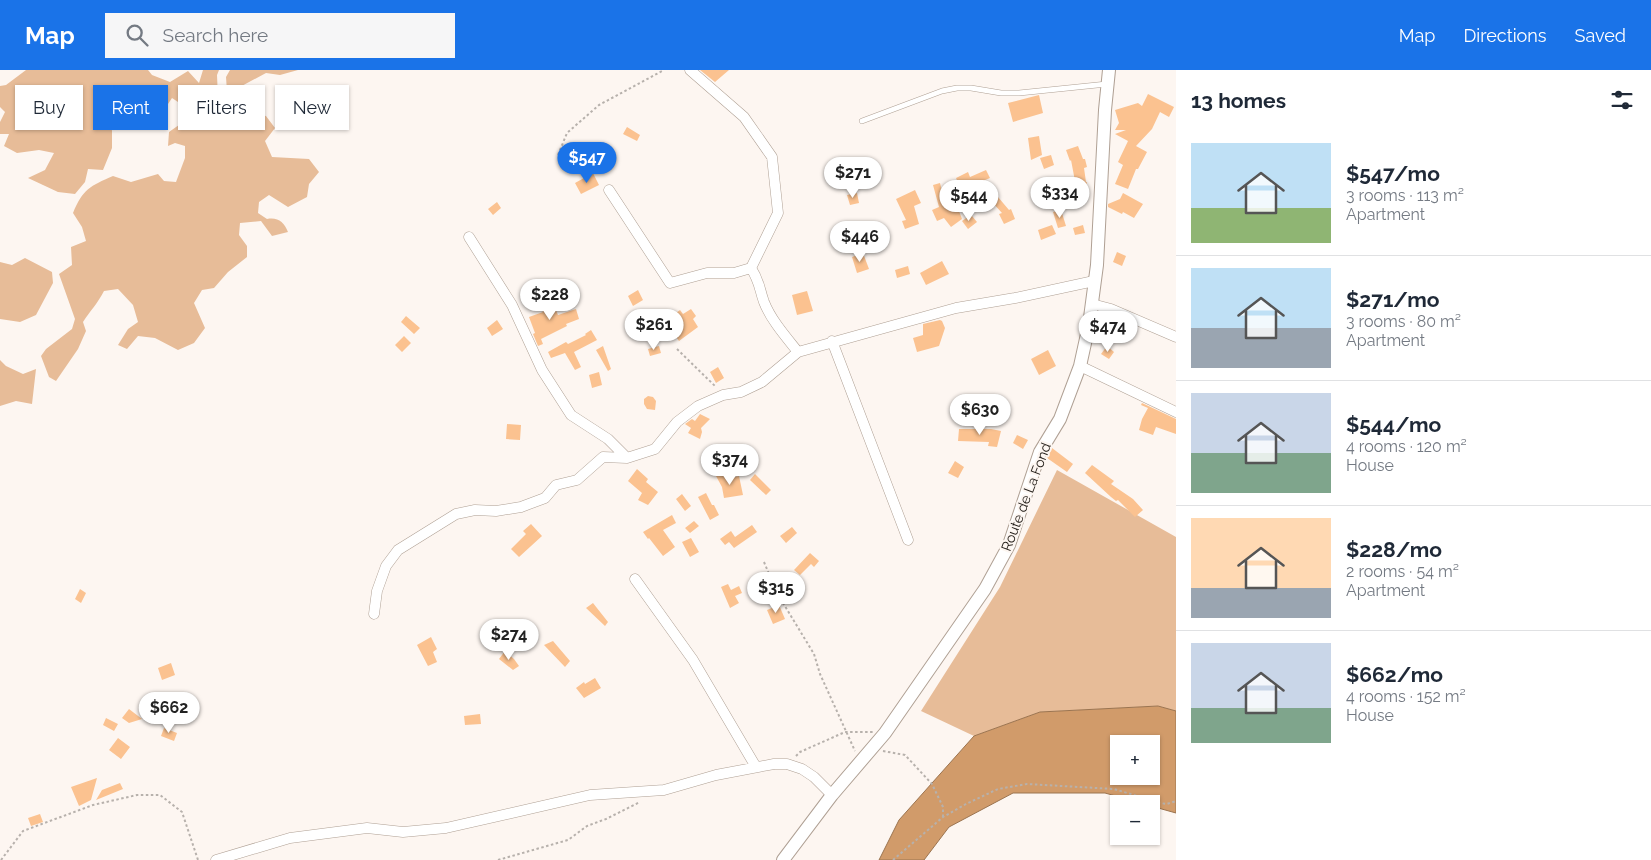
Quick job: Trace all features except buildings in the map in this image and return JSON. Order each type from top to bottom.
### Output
[{"type":"street","points":[[609,190],[670,283],[707,273],[734,273],[751,268],[778,213],[772,157],[744,117],[690,70]]},
{"type":"street","name":"Route de La Fond","points":[[783,860],[832,795],[872,749],[985,589],[1009,545],[1040,452],[1060,419],[1080,366],[1089,325],[1096,265],[1109,70]]},
{"type":"street","points":[[469,237],[512,305],[542,370],[571,415],[608,439],[627,458]]},
{"type":"street","points":[[751,268],[759,279],[764,302],[782,332],[798,352]]},
{"type":"street","points":[[374,614],[377,591],[386,566],[398,550],[443,522],[456,514],[476,510],[496,511],[521,506],[545,498],[556,484],[576,480],[603,457],[627,458],[655,449],[677,422],[698,406],[723,394],[741,392],[762,382],[798,352],[956,308],[1015,298],[1094,280]]},
{"type":"street","points":[[1092,304],[1126,314],[1176,336]]},
{"type":"street","points":[[832,341],[908,540]]},
{"type":"street","points":[[1080,366],[1176,412]]},
{"type":"street","points":[[634,579],[693,660],[756,767]]},
{"type":"street","points":[[216,860],[290,838],[367,828],[403,832],[446,828],[590,795],[664,790],[716,774],[756,767],[787,764],[802,769],[814,777],[832,795]]},
{"type":"lane","points":[[862,121],[942,90],[971,88],[1001,93],[1019,93],[1107,84]]},
{"type":"path","points":[[563,169],[558,155],[567,134],[599,105],[664,70]]},
{"type":"path","points":[[677,348],[723,394]]},
{"type":"path","points":[[764,562],[776,593],[814,654],[820,674],[845,732],[861,762]]},
{"type":"path","points":[[872,749],[905,755],[932,784],[943,807],[943,817]]},
{"type":"path","points":[[893,860],[943,817],[998,789],[1027,784],[1114,789],[1160,803],[1167,804],[1176,801]]},
{"type":"path","points":[[1,860],[23,830],[93,805],[137,795],[160,795],[182,812],[198,860]]},
{"type":"shaded area","points":[[26,70],[148,70],[152,75],[170,82],[188,71],[199,83],[203,70],[219,70],[217,85],[178,85],[178,102],[172,98],[168,104],[168,85],[93,85],[93,130],[112,130],[112,148],[103,170],[88,169],[85,182],[75,194],[58,192],[28,178],[45,170],[54,153],[39,150],[17,153],[4,146],[9,134],[0,134],[0,122],[5,112],[0,107],[0,86],[6,85]]},
{"type":"shaded area","points":[[230,70],[298,70],[280,75],[266,73],[244,85],[227,85],[226,77]]},
{"type":"shaded area","points":[[266,116],[275,128],[265,141],[272,157],[309,159],[319,172],[309,184],[307,197],[288,207],[269,195],[259,202],[258,213],[267,219],[280,221],[285,225],[288,232],[272,236],[261,221],[240,223],[239,235],[247,246],[247,257],[228,272],[214,288],[202,290],[194,303],[205,328],[194,343],[178,350],[155,338],[138,336],[127,349],[118,345],[128,329],[138,322],[133,305],[118,289],[104,291],[83,322],[86,331],[78,349],[56,381],[49,377],[41,356],[46,349],[72,329],[75,319],[59,274],[72,265],[71,247],[86,241],[82,227],[73,213],[80,198],[88,189],[113,176],[131,182],[158,174],[164,181],[176,182],[185,158],[185,146],[175,143],[168,146],[169,132],[178,126],[178,130],[265,130]]},
{"type":"shaded area","points":[[25,258],[52,272],[53,283],[36,315],[20,322],[0,319],[0,262],[12,265]]},
{"type":"shaded area","points":[[0,360],[6,366],[23,374],[36,369],[32,404],[16,401],[0,406]]},
{"type":"shaded area","points":[[1057,470],[1176,537],[1176,711],[1158,706],[1040,712],[974,736],[921,711],[1000,587]]},
{"type":"shaded area","points":[[1158,706],[1176,711],[1176,813],[1160,809],[1160,795],[1013,793],[949,827],[924,860],[879,860],[899,820],[974,736],[1040,712]]}]
